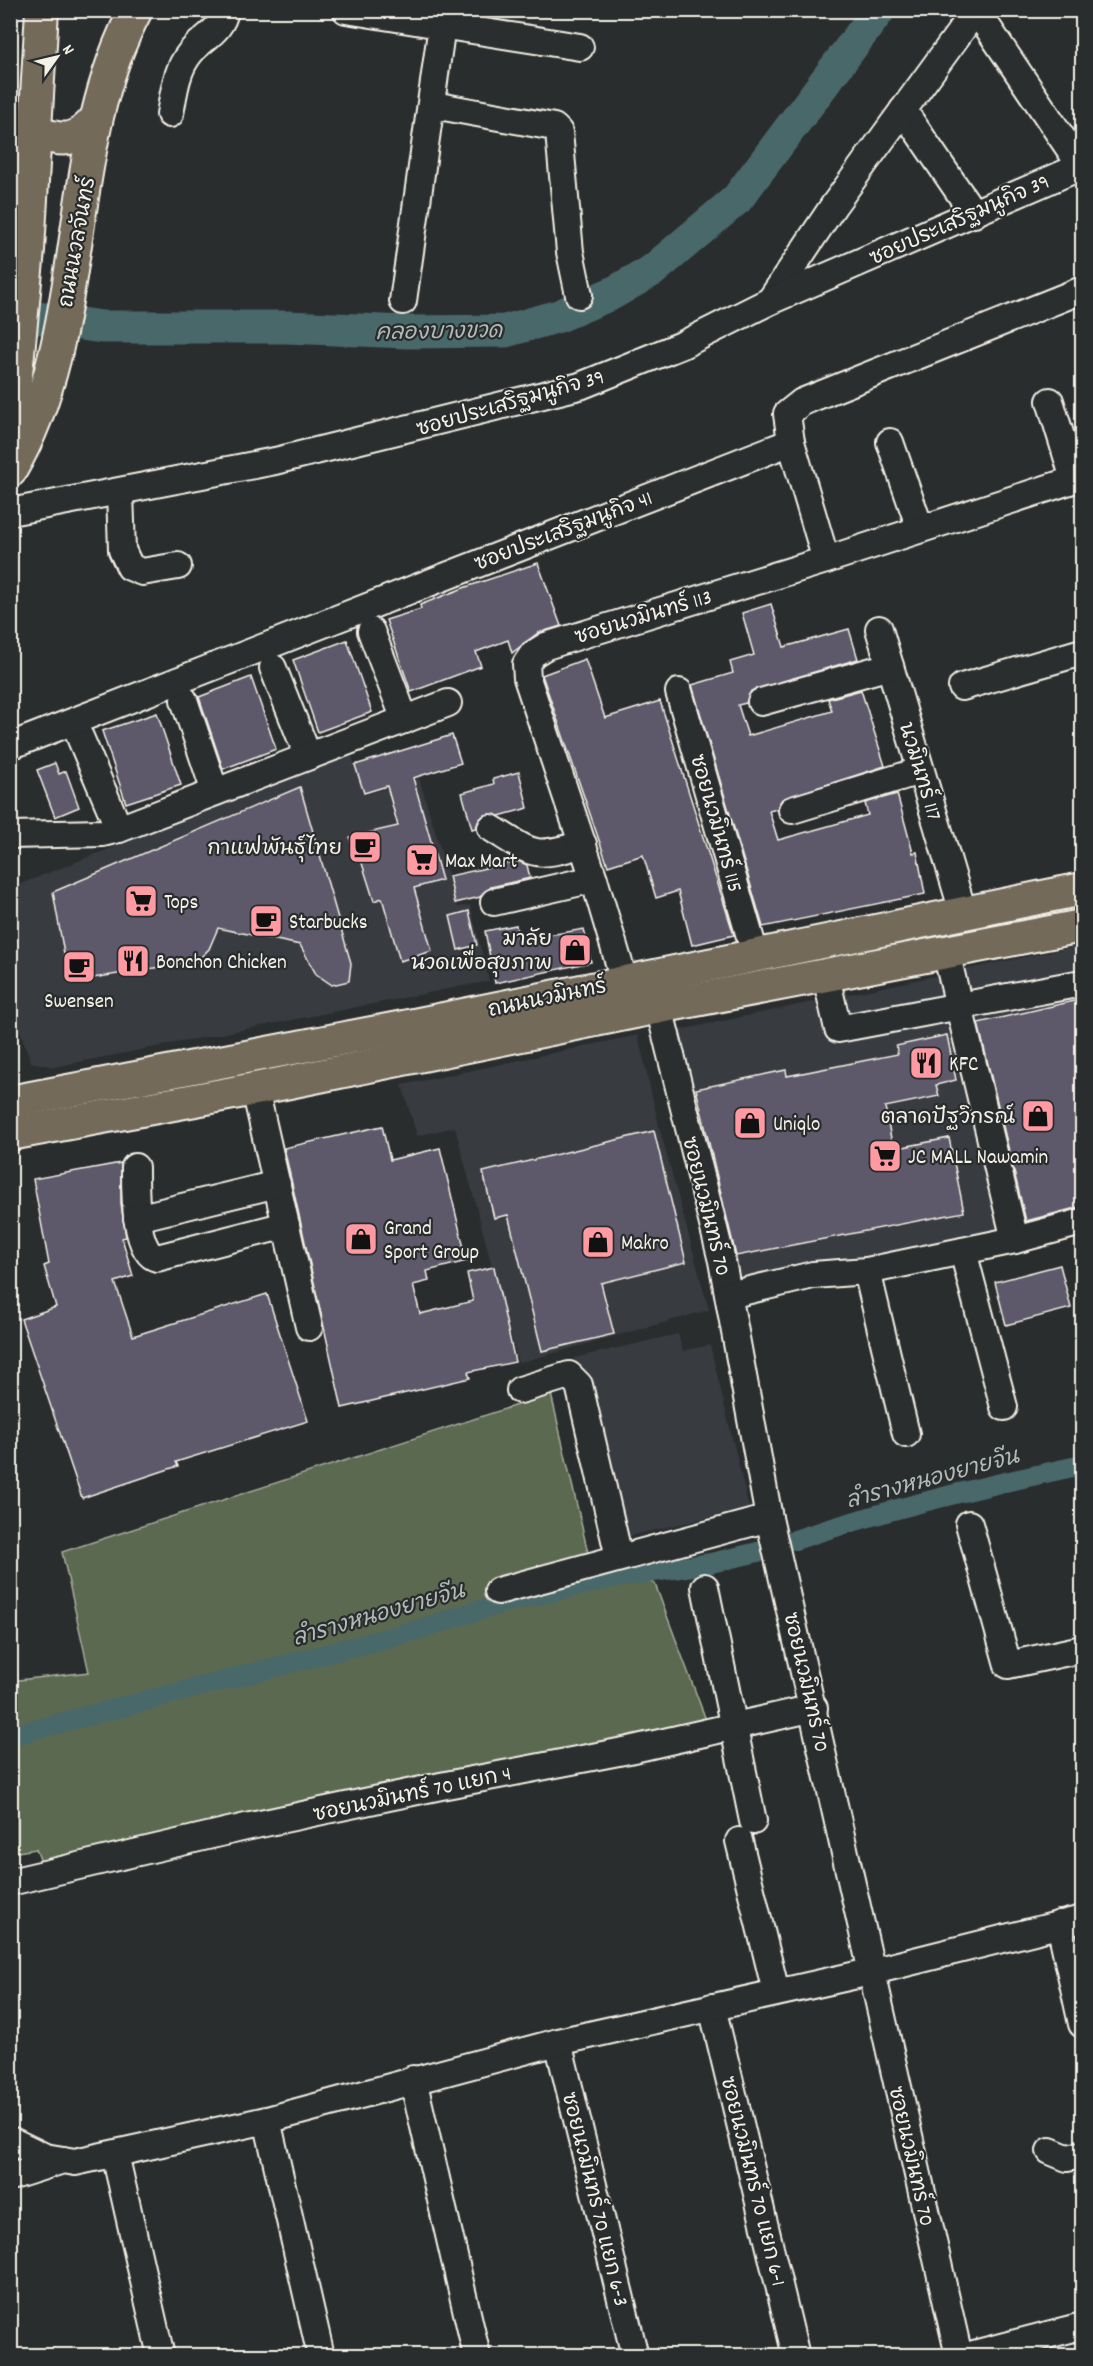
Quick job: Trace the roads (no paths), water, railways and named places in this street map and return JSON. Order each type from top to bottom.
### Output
[{"type":"main road","points":[[10,436],[28,250],[33,132],[42,10]]},
{"type":"main road","name":"ถนนนวลจันทร์","points":[[10,471],[26,446],[40,410],[72,282],[96,119],[115,59],[136,10]]},
{"type":"main road","points":[[33,132],[69,140],[84,133],[96,119]]},
{"type":"main road","points":[[10,219],[22,229],[28,250]]},
{"type":"main road","name":"ถนนนวมินทร์","points":[[10,1102],[437,1020],[624,980],[1083,890]]},
{"type":"main road","name":"ถนนนวมินทร์","points":[[17,1138],[659,1007],[1083,926]]},
{"type":"main road","points":[[10,1086],[43,1097]]},
{"type":"street","points":[[170,114],[179,71],[191,52],[218,27],[225,10]]},
{"type":"street","points":[[346,10],[580,47]]},
{"type":"street","points":[[770,301],[834,205],[976,10],[1082,166]]},
{"type":"street","points":[[403,301],[433,105],[442,24]]},
{"type":"street","points":[[433,105],[554,127],[558,132],[570,252],[579,295]]},
{"type":"street","points":[[903,110],[974,214]]},
{"type":"street","name":"ซอยประเสริฐมนูกิจ 39","points":[[10,512],[120,493],[297,456],[580,386],[682,345],[770,301],[1082,166]]},
{"type":"street","points":[[826,560],[791,442],[787,414],[802,402],[1083,290]]},
{"type":"street","points":[[1050,401],[1078,478]]},
{"type":"street","name":"ซอยประเสริฐมนูกิจ 41","points":[[10,746],[791,442]]},
{"type":"street","points":[[890,442],[920,528]]},
{"type":"street","name":"ซอยนวมินทร์ 113","points":[[624,980],[583,844],[527,678],[526,664],[533,654],[546,646],[826,560],[1078,478]]},
{"type":"street","points":[[120,493],[122,550],[130,567],[142,572],[178,566]]},
{"type":"street","name":"นวมินทร์ 117","points":[[879,629],[963,912]]},
{"type":"street","points":[[371,631],[405,720]]},
{"type":"street","points":[[962,687],[1083,652]]},
{"type":"street","points":[[761,702],[890,666]]},
{"type":"street","points":[[273,668],[308,756]]},
{"type":"street","name":"ซอยนวมินทร์ 115","points":[[679,692],[755,954]]},
{"type":"street","points":[[184,700],[215,792]]},
{"type":"street","points":[[10,835],[103,833],[119,829],[448,703]]},
{"type":"street","points":[[80,736],[119,829]]},
{"type":"street","points":[[792,810],[920,771]]},
{"type":"street","points":[[491,828],[528,851],[537,854],[547,854],[583,844]]},
{"type":"street","points":[[494,902],[594,879]]},
{"type":"street","points":[[946,952],[1015,1240]]},
{"type":"street","points":[[826,976],[838,1029],[1083,983]]},
{"type":"street","name":"ซอยนวมินทร์ 70","points":[[659,1007],[729,1295],[769,1518],[814,1708],[870,1972],[959,2355]]},
{"type":"street","points":[[255,1089],[309,1328]]},
{"type":"street","points":[[135,1167],[137,1218],[146,1252],[157,1258],[286,1225]]},
{"type":"street","points":[[137,1218],[277,1184]]},
{"type":"street","points":[[729,1295],[813,1275],[867,1271],[1082,1225]]},
{"type":"street","points":[[963,1251],[1004,1407]]},
{"type":"street","points":[[867,1271],[906,1434]]},
{"type":"street","points":[[520,1390],[569,1375],[579,1385],[620,1557]]},
{"type":"street","points":[[498,1591],[769,1518]]},
{"type":"street","points":[[969,1524],[1008,1665],[1083,1649]]},
{"type":"street","points":[[705,1587],[735,1725],[746,1831],[776,1992]]},
{"type":"street","name":"ซอยนวมินทร์ 70 แยก 4","points":[[10,1882],[246,1827],[629,1750],[814,1708]]},
{"type":"street","points":[[10,2140],[45,2157],[75,2162],[115,2154],[267,2120],[413,2079],[558,2042],[870,1972],[1071,1921],[1083,2024]]},
{"type":"street","name":"ซอยนวมินทร์ 70 แยก 6-1","points":[[711,2007],[796,2355]]},
{"type":"street","name":"ซอยนวมินทร์ 70 แยก 6-3","points":[[558,2042],[634,2355]]},
{"type":"street","points":[[413,2079],[477,2355]]},
{"type":"street","points":[[267,2120],[321,2355]]},
{"type":"street","points":[[1050,2151],[1067,2158],[1083,2155]]},
{"type":"street","points":[[115,2154],[161,2355]]},
{"type":"street","points":[[10,2177],[63,2160]]},
{"type":"street","points":[[966,2355],[1033,2347],[1083,2326]]},
{"type":"waterway","name":"คลองบางขวด","points":[[10,314],[102,327],[287,327],[407,332],[505,331],[559,316],[613,293],[653,270],[737,199],[879,10]]},
{"type":"waterway","name":"ลำรางหนองยายจีน","points":[[795,1540],[938,1498],[1082,1465]]},
{"type":"waterway","name":"ลำรางหนองยายจีน","points":[[10,1736],[410,1632],[499,1604],[609,1579],[711,1563],[762,1551]]},
{"type":"place","name":"กาแฟพันธุ์ไทย","points":[[365,847]]},
{"type":"place","name":"Max Mart","points":[[422,860]]},
{"type":"place","name":"Tops","points":[[141,901]]},
{"type":"place","name":"Starbucks","points":[[266,921]]},
{"type":"place","name":"มาลัย นวดเพื่อสุขภาพ","points":[[575,950]]},
{"type":"place","name":"Bonchon Chicken","points":[[133,961]]},
{"type":"place","name":"Swensen","points":[[79,967]]},
{"type":"place","name":"KFC","points":[[926,1063]]},
{"type":"place","name":"ตลาดปัฐวิกรณ์","points":[[1038,1116]]},
{"type":"place","name":"Uniqlo","points":[[750,1123]]},
{"type":"place","name":"JC MALL Nawamin","points":[[885,1156]]},
{"type":"place","name":"Grand Sport Group","points":[[361,1239]]},
{"type":"place","name":"Makro","points":[[598,1242]]}]
